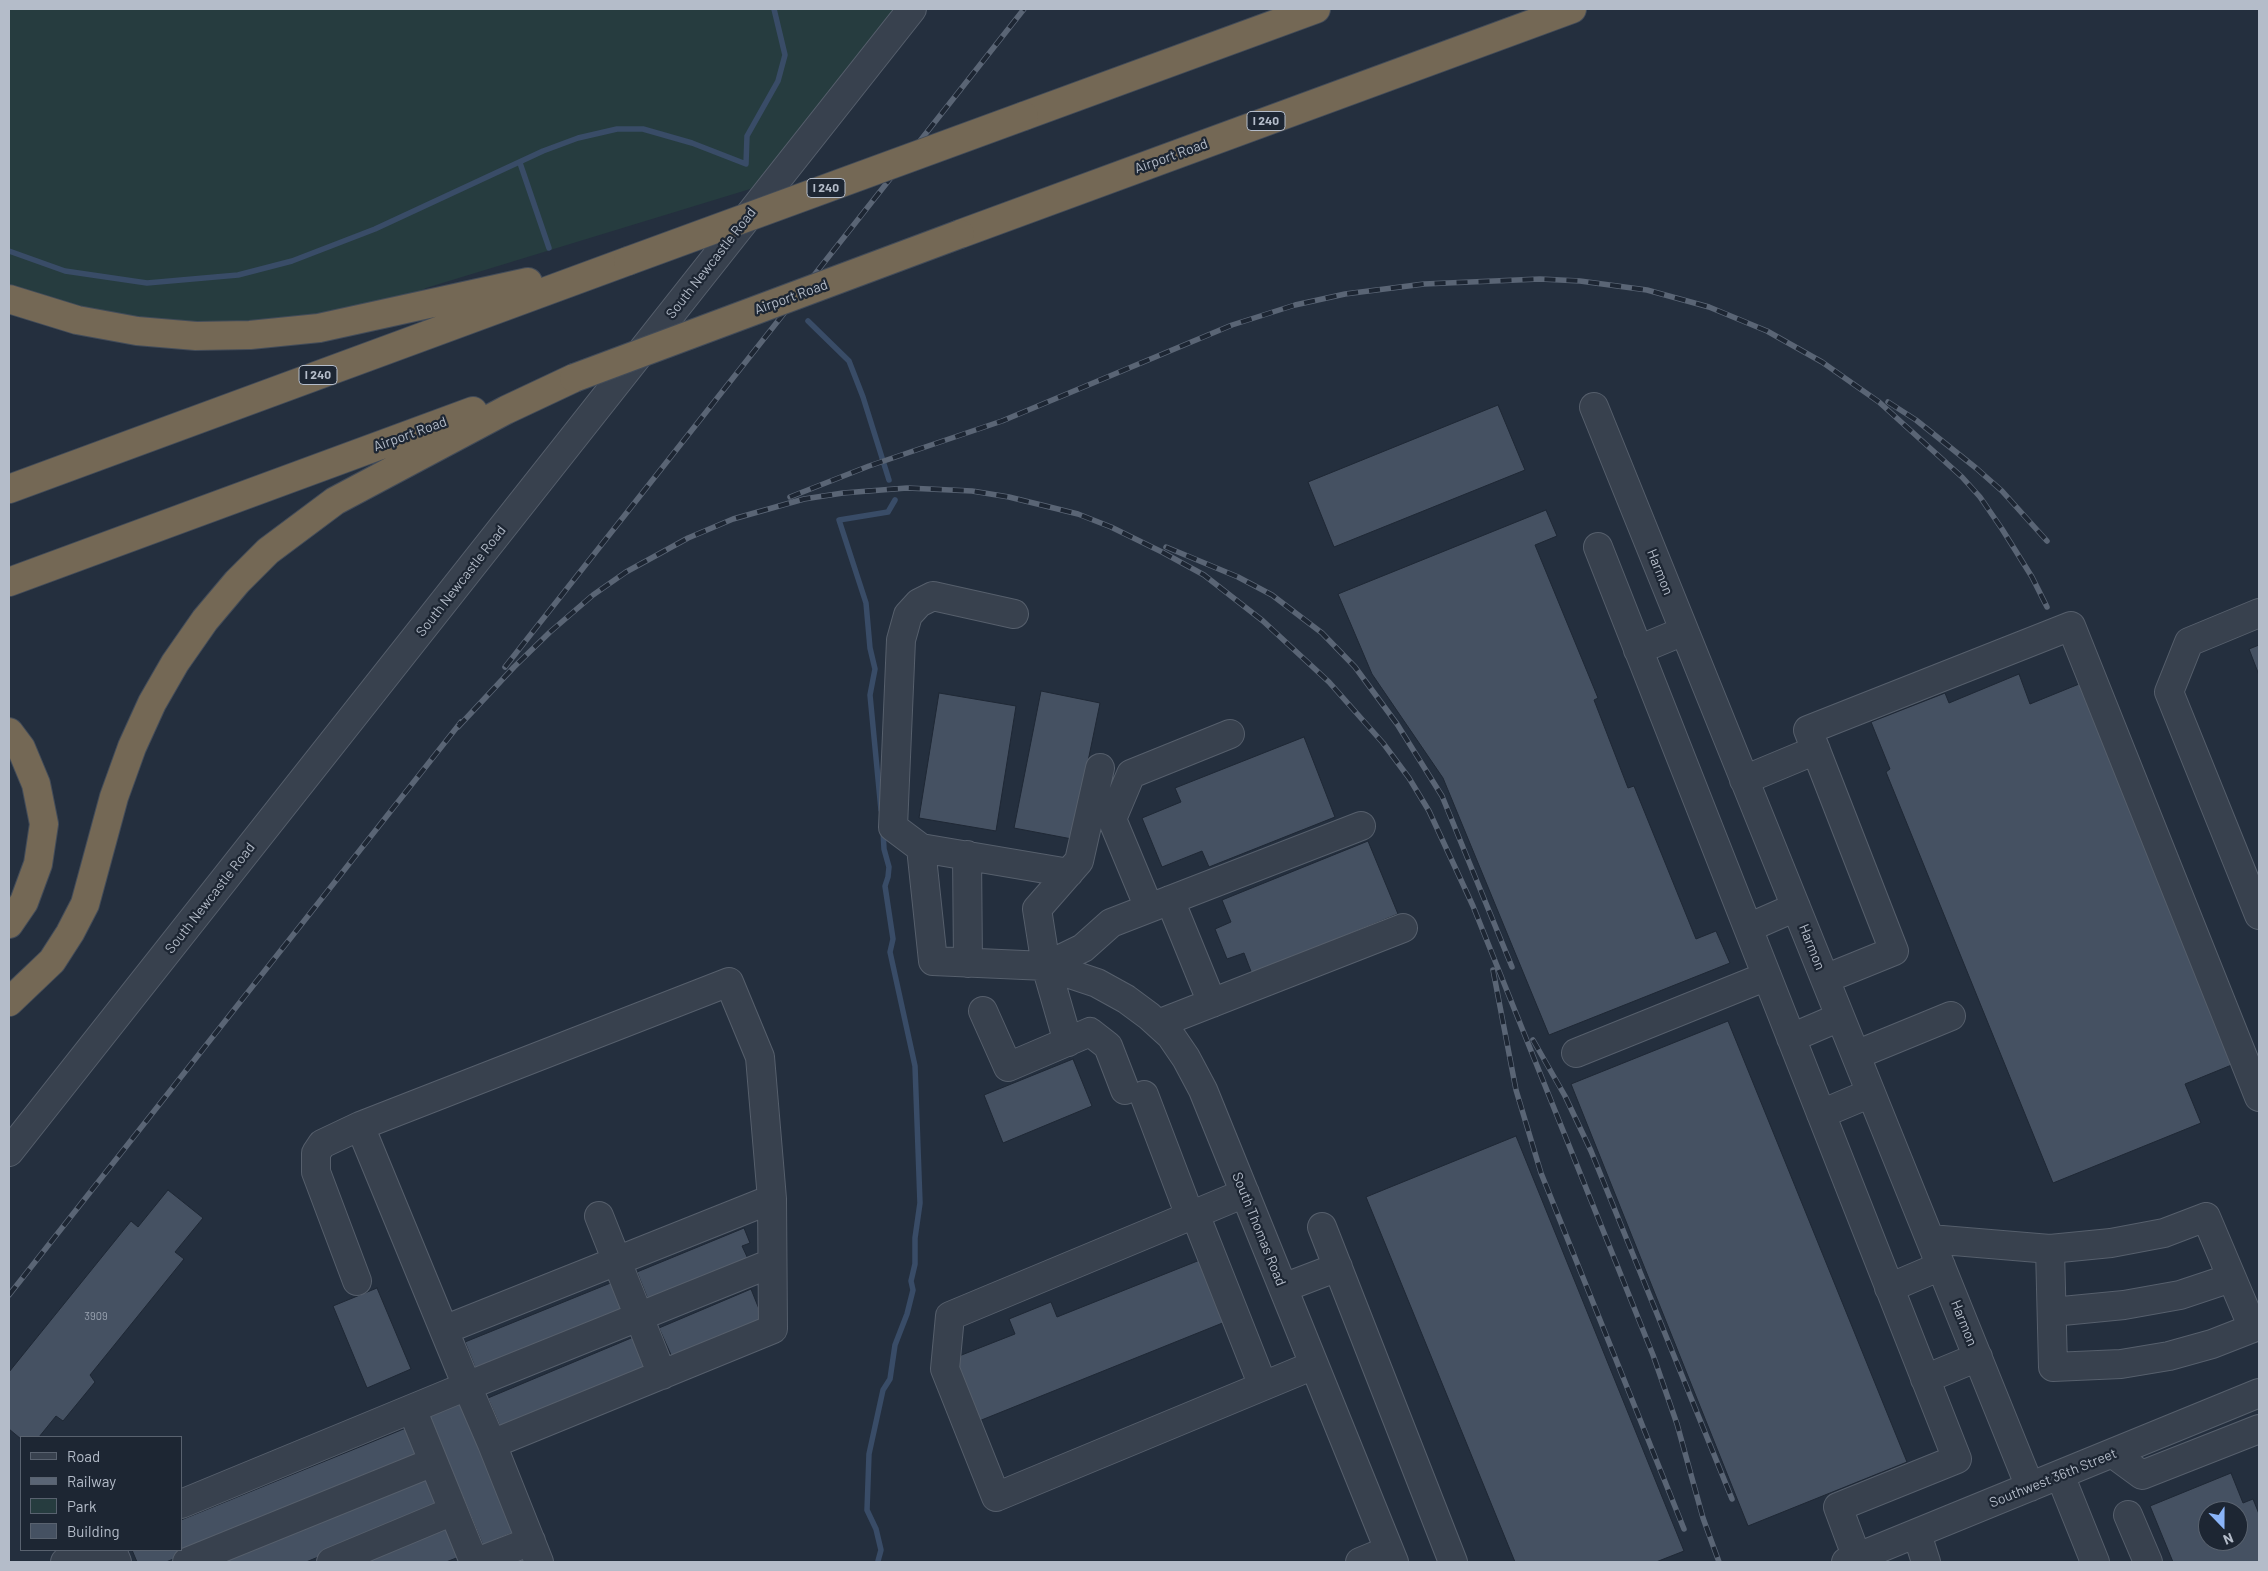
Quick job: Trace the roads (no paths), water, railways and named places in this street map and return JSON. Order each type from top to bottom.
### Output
[{"type":"highway","name":"I 240","points":[[9,489],[1316,9]]},
{"type":"highway","name":"Airport Road","points":[[9,582],[508,404],[960,234],[1572,9]]},
{"type":"highway","points":[[9,299],[77,320],[137,331],[196,336],[250,335],[319,328],[628,261]]},
{"type":"highway","points":[[9,1002],[52,961],[70,933],[85,904],[114,796],[152,703],[174,663],[224,597],[268,551],[303,523],[335,501],[508,404]]},
{"type":"highway","points":[[9,732],[21,748],[36,784],[44,824],[38,864],[24,902],[9,924]]},
{"type":"street","name":"South Newcastle Road","points":[[9,1152],[912,9]]},
{"type":"street","name":"Harmon","points":[[1594,408],[1942,1266],[2030,1488]]},
{"type":"street","points":[[1598,547],[1957,1459],[1838,1507],[1852,1560]]},
{"type":"street","points":[[1014,614],[934,596],[919,603],[908,615],[901,640],[893,827],[922,848],[1069,873]]},
{"type":"street","points":[[2259,613],[2189,642],[2170,692],[2259,915]]},
{"type":"street","points":[[1825,979],[1894,951],[1808,730],[2071,626],[2259,1097]]},
{"type":"street","points":[[1638,650],[1684,631]]},
{"type":"street","points":[[1212,1003],[1112,819],[1130,774],[1230,734]]},
{"type":"street","points":[[1744,780],[1816,750]]},
{"type":"street","points":[[1068,1042],[1046,966],[1037,909],[1079,861],[1100,768]]},
{"type":"street","points":[[922,848],[932,961],[1046,966],[1083,948],[1111,922],[1361,826]]},
{"type":"street","points":[[967,855],[968,963]]},
{"type":"street","points":[[1748,928],[1796,907]]},
{"type":"street","points":[[1158,1024],[1403,928]]},
{"type":"street","name":"South Thomas Road","points":[[1046,966],[1097,983],[1126,999],[1171,1036],[1186,1058],[1203,1090],[1391,1556]]},
{"type":"street","points":[[1576,1053],[1767,976]]},
{"type":"street","points":[[357,1281],[316,1172],[316,1153],[322,1144],[360,1126],[729,982],[760,1057],[772,1198],[772,1329],[492,1444]]},
{"type":"street","points":[[983,1012],[1008,1067],[1090,1032],[1108,1046],[1134,1093],[1193,1215],[1263,1386]]},
{"type":"street","points":[[1856,1055],[1951,1016]]},
{"type":"street","points":[[1791,1038],[1840,1017]]},
{"type":"street","points":[[1821,1114],[1871,1093]]},
{"type":"street","points":[[360,1126],[535,1552],[478,1562]]},
{"type":"street","points":[[1245,1193],[950,1316],[945,1369],[996,1497],[1314,1365]]},
{"type":"street","points":[[444,1330],[772,1198]]},
{"type":"street","points":[[599,1216],[662,1375]]},
{"type":"street","points":[[1930,1239],[2050,1249],[2111,1243],[2155,1234],[2206,1217],[2253,1328],[2212,1344],[2169,1356],[2121,1364],[2053,1367],[2050,1249]]},
{"type":"street","points":[[1322,1226],[1453,1562]]},
{"type":"street","points":[[182,1504],[772,1262]]},
{"type":"street","points":[[1889,1288],[1942,1266]]},
{"type":"street","points":[[1283,1288],[1338,1267]]},
{"type":"street","points":[[2052,1312],[2124,1305],[2180,1295],[2231,1278]]},
{"type":"street","points":[[1926,1379],[1978,1358]]},
{"type":"street","points":[[2112,1454],[2142,1475],[2259,1428],[2253,1395]]},
{"type":"street","name":"Southwest 36th Street","points":[[1852,1560],[2253,1395]]},
{"type":"street","points":[[412,1409],[474,1562]]},
{"type":"street","points":[[187,1562],[433,1462]]},
{"type":"street","points":[[2060,1475],[2095,1562]]},
{"type":"street","points":[[331,1562],[453,1511]]},
{"type":"street","points":[[2128,1515],[2148,1562]]},
{"type":"street","points":[[1917,1534],[1926,1562]]},
{"type":"street","points":[[65,1562],[92,1551]]},
{"type":"street","points":[[1360,1562],[1391,1556]]},
{"type":"waterway","points":[[9,251],[65,271],[147,283],[238,275],[292,261],[375,229],[543,151],[578,138],[617,129],[643,129],[692,143],[746,164],[747,136],[778,81],[785,55],[774,9]]},
{"type":"waterway","points":[[520,163],[549,248]]},
{"type":"waterway","points":[[808,321],[849,361],[863,397],[889,480]]},
{"type":"waterway","points":[[881,810],[870,695],[875,669],[870,648],[866,603],[839,520],[888,512],[895,500]]},
{"type":"waterway","points":[[878,1561],[881,1550],[876,1529],[867,1510],[869,1454],[883,1390],[890,1379],[895,1345],[907,1314],[913,1290],[911,1281],[915,1264],[915,1238],[920,1203],[915,1066],[890,952],[893,939],[885,886],[889,867],[884,849],[883,830]]},
{"type":"railway","points":[[505,667],[1024,9]]},
{"type":"railway","points":[[790,497],[869,466],[1002,421],[1232,325],[1295,305],[1345,294],[1424,284],[1540,279],[1580,281],[1647,290],[1709,307],[1767,331],[1822,362],[1879,402],[1962,477],[1980,497],[2002,529],[2032,577],[2047,607]]},
{"type":"railway","points":[[1888,402],[1916,420],[1976,468],[2002,491],[2047,541]]},
{"type":"railway","points":[[458,727],[514,667],[550,632],[593,595],[626,572],[688,538],[733,519],[804,499],[843,493],[907,488],[972,491],[1009,497],[1078,514],[1111,527],[1204,575],[1263,621],[1329,682],[1383,743],[1409,778],[1429,811],[1473,906],[1653,1355],[1677,1424],[1703,1518],[1719,1562]]},
{"type":"railway","points":[[1166,547],[1238,577],[1272,595],[1322,633],[1355,667],[1397,724],[1442,796],[1512,967]]},
{"type":"railway","points":[[9,1295],[461,722]]},
{"type":"railway","points":[[1493,970],[1516,1090],[1541,1173],[1684,1529]]},
{"type":"railway","points":[[1533,1040],[1565,1096],[1591,1151],[1732,1499]]}]
